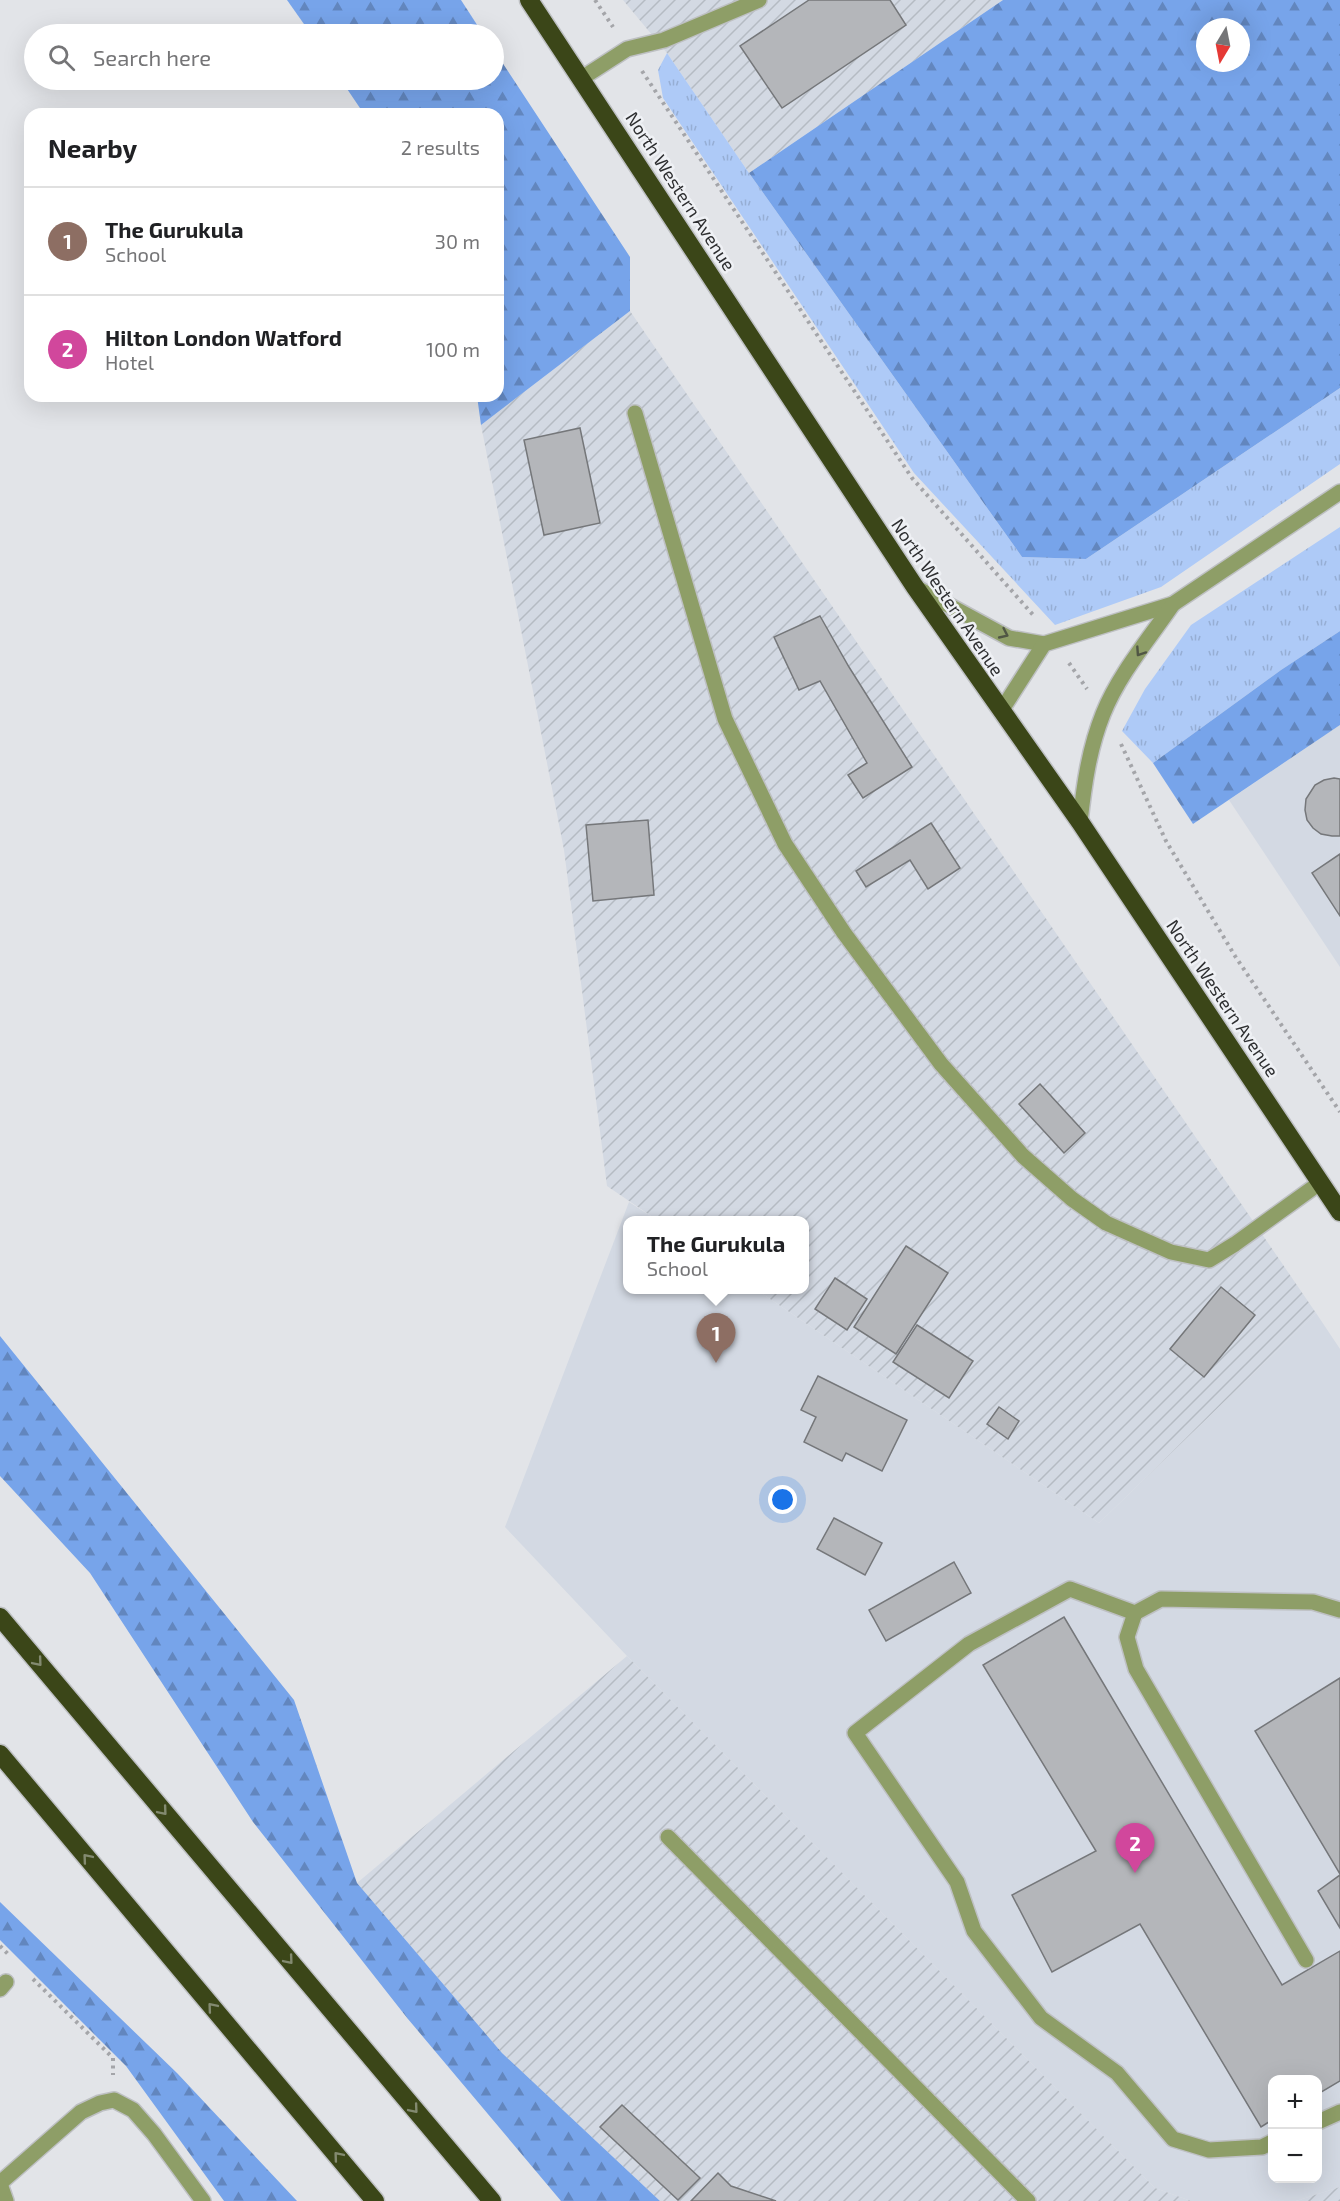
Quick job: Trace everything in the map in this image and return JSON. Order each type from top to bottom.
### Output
[{"type":"highway","name":"North Western Avenue","points":[[529,0],[915,587],[1080,822],[1340,1212]]},
{"type":"highway","points":[[0,1617],[492,2201]]},
{"type":"highway","points":[[0,1754],[375,2201]]},
{"type":"street","points":[[582,78],[627,49],[664,40],[759,0]]},
{"type":"street","points":[[635,413],[724,719],[785,844],[844,933],[941,1064],[1016,1148],[1072,1199],[1106,1223],[1171,1252],[1209,1260],[1321,1182]]},
{"type":"street","points":[[915,587],[1009,638],[1044,644],[1173,604],[1340,492]]},
{"type":"street","points":[[1080,822],[1089,756],[1103,713],[1122,679],[1173,604]]},
{"type":"street","points":[[1001,711],[1044,644]]},
{"type":"street","points":[[1135,1613],[1070,1589],[969,1644],[855,1733],[957,1882],[974,1931],[1041,2019],[1117,2073],[1173,2139],[1209,2150],[1262,2147],[1268,2144]]},
{"type":"street","points":[[1306,1960],[1136,1669],[1127,1637],[1135,1613],[1161,1599],[1313,1602],[1340,1610]]},
{"type":"street","points":[[668,1837],[1028,2201]]},
{"type":"street","points":[[6,2201],[0,2183],[81,2112],[100,2103],[114,2100],[133,2110],[154,2134],[203,2201]]},
{"type":"street","points":[[1322,2120],[1340,2112]]},
{"type":"path","points":[[595,0],[912,478],[1036,618]]},
{"type":"path","points":[[1068,662],[1089,693]]},
{"type":"path","points":[[1117,736],[1177,860],[1235,956],[1340,1112]]},
{"type":"path","points":[[0,1946],[16,1962]]},
{"type":"path","points":[[32,1978],[113,2058],[114,2100]]},
{"type":"shaded area","points":[[623,0],[1003,0],[749,173],[667,53]]},
{"type":"shaded area","points":[[630,311],[1316,1313],[1099,1523],[763,1294],[809,1294],[809,1216],[651,1216],[607,1186],[564,850],[481,425]]},
{"type":"shaded area","points":[[1340,725],[1340,967],[1229,800]]},
{"type":"shaded area","points":[[629,1202],[651,1216],[624,1216]]},
{"type":"shaded area","points":[[623,1218],[623,1294],[763,1294],[1099,1523],[1316,1313],[1340,1349],[1340,2187],[1296,2201],[1191,2201],[1155,2188],[627,1656],[505,1527]]},
{"type":"shaded area","points":[[627,1656],[1155,2188],[1191,2201],[660,2201],[502,2053],[357,1883]]},
{"type":"shaded area","points":[[1340,2187],[1340,2201],[1296,2201]]},
{"type":"green space","points":[[287,0],[461,0],[477,24],[304,24]]},
{"type":"green space","points":[[1003,0],[1340,0],[1340,388],[1086,559],[1022,557],[749,173]]},
{"type":"green space","points":[[667,53],[749,173],[1022,557],[1086,559],[1340,388],[1340,464],[1161,587],[1055,625],[914,473],[663,98],[658,70]]},
{"type":"green space","points":[[504,65],[630,257],[630,311],[481,425],[478,402],[504,402],[504,108],[360,108],[348,90],[504,90]]},
{"type":"green space","points":[[1340,527],[1340,631],[1281,670],[1153,763],[1122,731],[1145,689],[1191,625]]},
{"type":"green space","points":[[1340,631],[1340,725],[1193,824],[1153,763],[1281,670]]},
{"type":"green space","points":[[0,1336],[294,1700],[357,1883],[502,2053],[660,2201],[561,2201],[408,2019],[253,1822],[90,1573],[0,1476]]},
{"type":"green space","points":[[0,1902],[177,2073],[297,2201],[224,2201],[126,2066],[0,1940]]},
{"type":"building","points":[[809,0],[890,0],[906,25],[782,108],[740,46]]},
{"type":"building","points":[[580,428],[600,523],[544,535],[524,440]]},
{"type":"building","points":[[820,616],[912,767],[863,798],[848,775],[867,763],[820,681],[799,690],[774,637]]},
{"type":"building","points":[[1334,778],[1340,779],[1340,836],[1321,834],[1307,820],[1305,810],[1306,799],[1315,785]]},
{"type":"building","points":[[648,820],[654,895],[593,901],[586,825]]},
{"type":"building","points":[[931,823],[960,868],[928,889],[910,860],[866,887],[856,871]]},
{"type":"building","points":[[1340,854],[1340,916],[1312,873]]},
{"type":"building","points":[[1040,1084],[1085,1133],[1064,1153],[1019,1104]]},
{"type":"building","points":[[906,1246],[948,1273],[896,1354],[854,1327]]},
{"type":"building","points":[[835,1278],[867,1299],[847,1330],[815,1309]]},
{"type":"building","points":[[1221,1287],[1255,1315],[1204,1377],[1170,1349]]},
{"type":"building","points":[[917,1325],[973,1361],[949,1398],[893,1362]]},
{"type":"building","points":[[818,1376],[907,1420],[882,1471],[846,1453],[842,1461],[804,1442],[816,1417],[801,1410]]},
{"type":"building","points":[[999,1407],[1019,1421],[1008,1439],[987,1424]]},
{"type":"building","points":[[834,1518],[882,1543],[865,1575],[817,1549]]},
{"type":"building","points":[[954,1562],[971,1593],[886,1641],[869,1610]]},
{"type":"building","points":[[1064,1617],[1282,1985],[1340,1951],[1340,2081],[1322,2092],[1322,2075],[1268,2075],[1268,2123],[1261,2127],[1140,1924],[1052,1972],[1012,1895],[1096,1851],[983,1665]]},
{"type":"building","points":[[1340,1678],[1340,1874],[1255,1731]]},
{"type":"building","points":[[1340,1875],[1340,1928],[1318,1891]]},
{"type":"building","points":[[622,2105],[700,2178],[678,2200],[600,2127]]},
{"type":"building","points":[[718,2173],[731,2186],[776,2201],[691,2201]]},
{"type":"place","name":"The Gurukula","points":[[716,1363]]},
{"type":"place","name":"Hilton London Watford","points":[[1135,1873]]}]
